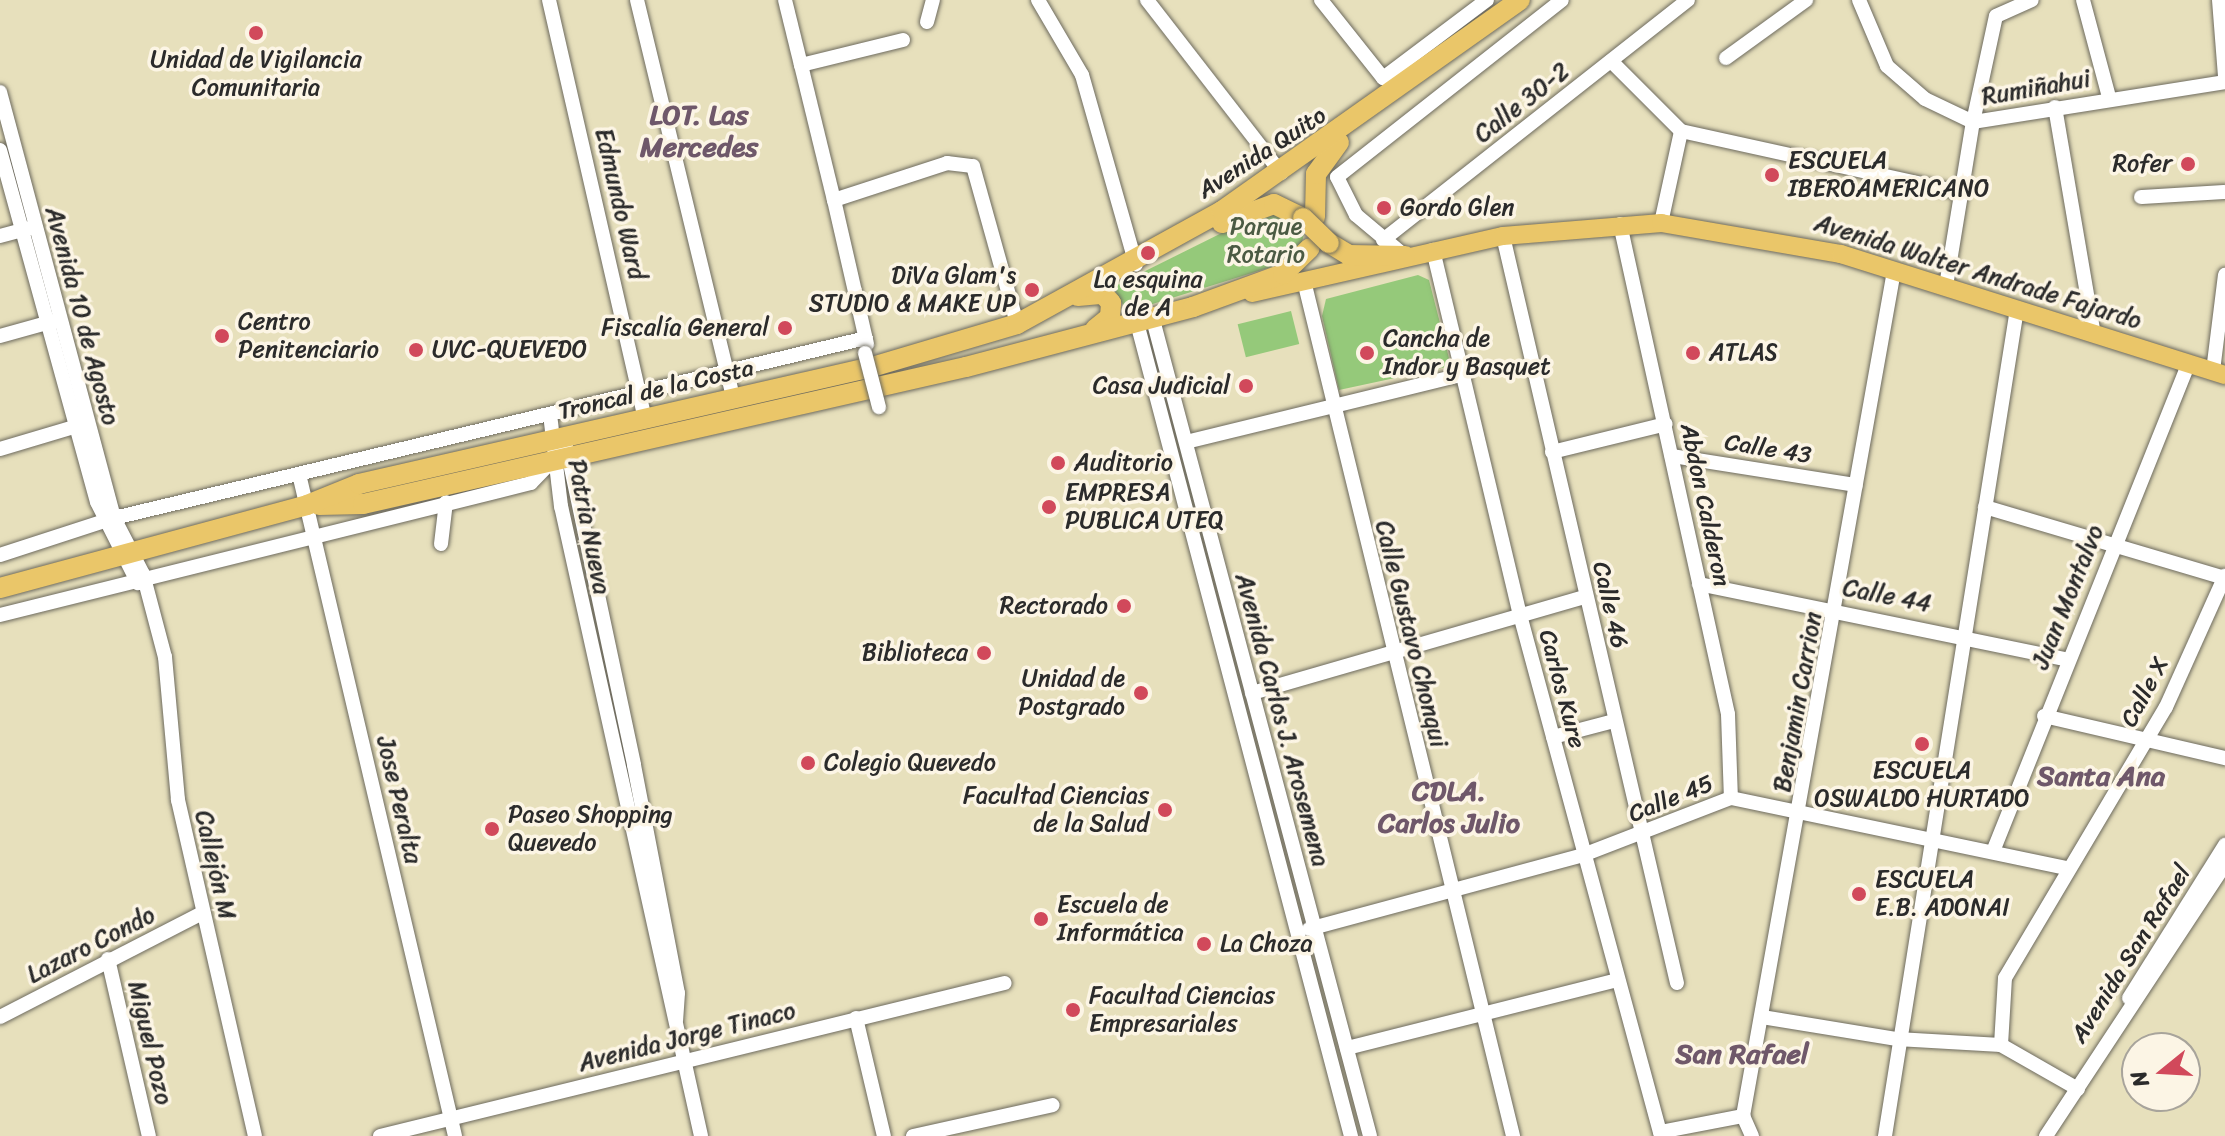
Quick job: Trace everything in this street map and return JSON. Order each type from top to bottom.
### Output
[{"type":"highway","name":"Avenida Quito","points":[[1017,324],[1167,246],[1350,129],[1520,0]]},
{"type":"highway","points":[[1350,129],[1319,167],[1309,217],[1320,245],[1349,255],[1405,256]]},
{"type":"highway","points":[[1167,246],[1265,205],[1309,217]]},
{"type":"highway","points":[[1193,307],[1283,274],[1320,245]]},
{"type":"highway","points":[[1070,297],[1097,293],[1111,303],[1110,317],[1084,334]]},
{"type":"highway","name":"Avenida Walter Andrade Fajardo","points":[[1009,356],[1193,307]]},
{"type":"highway","name":"Troncal de la Costa","points":[[559,449],[645,418],[733,398],[868,353],[1017,324]]},
{"type":"highway","name":"Troncal de la Costa","points":[[0,588],[124,550],[307,505],[359,484],[559,449],[1009,356]]},
{"type":"main road","name":"Avenida Walter Andrade Fajardo","points":[[1193,307],[1503,236],[1661,223],[1761,237],[1894,271],[2219,373]]},
{"type":"street","name":"Edmundo Ward","points":[[549,0],[645,418]]},
{"type":"street","points":[[637,0],[733,398]]},
{"type":"street","points":[[785,0],[834,200],[879,407]]},
{"type":"street","points":[[927,22],[933,0]]},
{"type":"street","points":[[1038,0],[1082,75],[1136,264]]},
{"type":"street","points":[[1147,0],[1281,173]]},
{"type":"street","points":[[1321,0],[1383,78],[1487,0]]},
{"type":"street","points":[[1405,256],[1383,240],[1337,187],[1337,177],[1359,156],[1562,0]]},
{"type":"street","name":"Calle 30-2","points":[[1383,240],[1688,0]]},
{"type":"street","points":[[1726,58],[1806,0]]},
{"type":"street","points":[[1859,0],[1887,66],[1925,99],[1973,122],[1996,16],[2032,0]]},
{"type":"street","points":[[2083,0],[2109,97]]},
{"type":"street","points":[[2219,0],[2225,76]]},
{"type":"street","points":[[801,65],[903,40]]},
{"type":"street","points":[[1611,61],[1681,131],[1963,193]]},
{"type":"street","name":"Rumiñahui","points":[[1946,286],[1973,122],[2109,97],[2225,82]]},
{"type":"street","name":"Avenida 10 de Agosto","points":[[0,92],[5,131],[53,321],[109,520],[124,550]]},
{"type":"street","points":[[2055,107],[2094,334]]},
{"type":"street","points":[[1350,129],[1359,156]]},
{"type":"street","points":[[1661,223],[1681,131]]},
{"type":"street","name":"Avenida 10 de Agosto","points":[[0,150],[29,229]]},
{"type":"street","points":[[834,200],[947,163],[973,166],[1017,324]]},
{"type":"street","points":[[2141,197],[2225,192]]},
{"type":"street","name":"Abdon Calderon","points":[[1620,224],[1728,714],[1731,798]]},
{"type":"street","points":[[0,236],[29,229]]},
{"type":"street","name":"Calle 46","points":[[1503,236],[1677,983]]},
{"type":"street","name":"Carlos Kure","points":[[1433,250],[1466,374],[1520,615],[1660,1134]]},
{"type":"street","name":"Benjamin Carrion","points":[[1743,1116],[1802,813],[1894,271]]},
{"type":"street","points":[[2219,373],[2225,275]]},
{"type":"street","name":"Calle Gustavo Chonqui","points":[[1304,281],[1331,406],[1513,1136]]},
{"type":"street","points":[[1885,1136],[1897,1039],[1961,634],[2017,309]]},
{"type":"street","name":"Avenida Carlos J. Arosemena","points":[[1144,318],[1186,442],[1370,1136]]},
{"type":"street","name":"Avenida Carlos J. Arosemena","points":[[1144,318],[1351,1136]]},
{"type":"street","points":[[0,336],[53,321]]},
{"type":"street","points":[[0,555],[109,520],[726,372],[868,353]]},
{"type":"street","name":"Juan Montalvo","points":[[1994,849],[2065,659],[2188,365]]},
{"type":"street","points":[[1186,442],[1466,374]]},
{"type":"street","name":"Patria Nueva","points":[[550,414],[682,1059],[701,1136]]},
{"type":"street","points":[[1552,452],[1666,424]]},
{"type":"street","points":[[0,449],[82,425]]},
{"type":"street","points":[[0,615],[138,575],[531,483],[559,449]]},
{"type":"street","name":"Calle 43","points":[[1672,456],[1856,485]]},
{"type":"street","name":"Jose Peralta","points":[[299,474],[455,1136]]},
{"type":"street","points":[[418,509],[441,544],[446,502]]},
{"type":"street","points":[[1985,507],[2225,577]]},
{"type":"street","name":"Callejón M","points":[[124,550],[150,600],[167,670],[178,800],[255,1136]]},
{"type":"street","name":"Calle X","points":[[2001,1045],[2008,969],[2143,744],[2225,577]]},
{"type":"street","name":"Calle 44","points":[[1699,584],[1837,608],[2065,659]]},
{"type":"street","points":[[1252,693],[1393,655],[1585,597]]},
{"type":"street","points":[[2044,716],[2143,744],[2225,758]]},
{"type":"street","points":[[1553,737],[1614,721]]},
{"type":"street","name":"Calle 45","points":[[1297,932],[1583,855],[1641,836],[1731,798],[1994,849],[2067,868]]},
{"type":"street","name":"Avenida San Rafael","points":[[2078,1089],[2225,845]]},
{"type":"street","name":"Avenida San Rafael","points":[[2046,1136],[2225,865]]},
{"type":"street","name":"Lazaro Condo","points":[[0,1017],[202,913]]},
{"type":"street","name":"Miguel Pozo","points":[[108,959],[149,1136]]},
{"type":"street","points":[[1347,1048],[1618,980]]},
{"type":"street","name":"Avenida Jorge Tinaco","points":[[380,1136],[682,1059],[1005,983]]},
{"type":"street","points":[[1762,1017],[1897,1039],[2001,1045],[2078,1089]]},
{"type":"street","points":[[856,1018],[884,1136]]},
{"type":"street","points":[[913,1136],[1053,1105]]},
{"type":"street","points":[[1660,1134],[1743,1116],[1752,1136]]},
{"type":"green space","name":"Parque Rotario","points":[[1264,212],[1284,214],[1305,230],[1300,250],[1281,264],[1127,312],[1113,287]]},
{"type":"green space","points":[[1418,275],[1429,280],[1451,366],[1339,390],[1322,316],[1326,299]]},
{"type":"green space","points":[[1291,311],[1299,344],[1246,357],[1238,324]]},
{"type":"place","name":"Unidad de Vigilancia Comunitaria","points":[[256,33]]},
{"type":"place","name":"Rofer","points":[[2188,164]]},
{"type":"place","name":"ESCUELA IBEROAMERICANO","points":[[1772,175]]},
{"type":"place","name":"Gordo Glen","points":[[1384,208]]},
{"type":"place","name":"La esquina de A","points":[[1148,253]]},
{"type":"place","name":"DiVa Glam's STUDIO & MAKE UP","points":[[1032,290]]},
{"type":"place","name":"Fiscalía General","points":[[785,328]]},
{"type":"place","name":"Centro Penitenciario","points":[[222,336]]},
{"type":"place","name":"UVC-QUEVEDO","points":[[416,350]]},
{"type":"place","name":"Cancha de Indor y Basquet","points":[[1367,353]]},
{"type":"place","name":"ATLAS","points":[[1693,353]]},
{"type":"place","name":"Casa Judicial","points":[[1246,386]]},
{"type":"place","name":"Auditorio","points":[[1058,463]]},
{"type":"place","name":"EMPRESA PUBLICA UTEQ","points":[[1049,507]]},
{"type":"place","name":"Rectorado","points":[[1124,606]]},
{"type":"place","name":"Biblioteca","points":[[984,653]]},
{"type":"place","name":"Unidad de Postgrado","points":[[1141,693]]},
{"type":"place","name":"ESCUELA OSWALDO HURTADO","points":[[1922,744]]},
{"type":"place","name":"Colegio Quevedo","points":[[808,763]]},
{"type":"place","name":"Facultad Ciencias de la Salud","points":[[1165,810]]},
{"type":"place","name":"Paseo Shopping Quevedo","points":[[492,829]]},
{"type":"place","name":"ESCUELA E.B. ADONAI","points":[[1859,894]]},
{"type":"place","name":"Escuela de Informática","points":[[1041,919]]},
{"type":"place","name":"La Choza","points":[[1204,944]]},
{"type":"place","name":"Facultad Ciencias Empresariales","points":[[1073,1010]]},
{"type":"district","name":"LOT. Las Mercedes","points":[[699,131]]},
{"type":"district","name":"Santa Ana","points":[[2101,776]]},
{"type":"district","name":"CDLA. Carlos Julio","points":[[1449,807]]},
{"type":"district","name":"San Rafael","points":[[1742,1054]]}]
